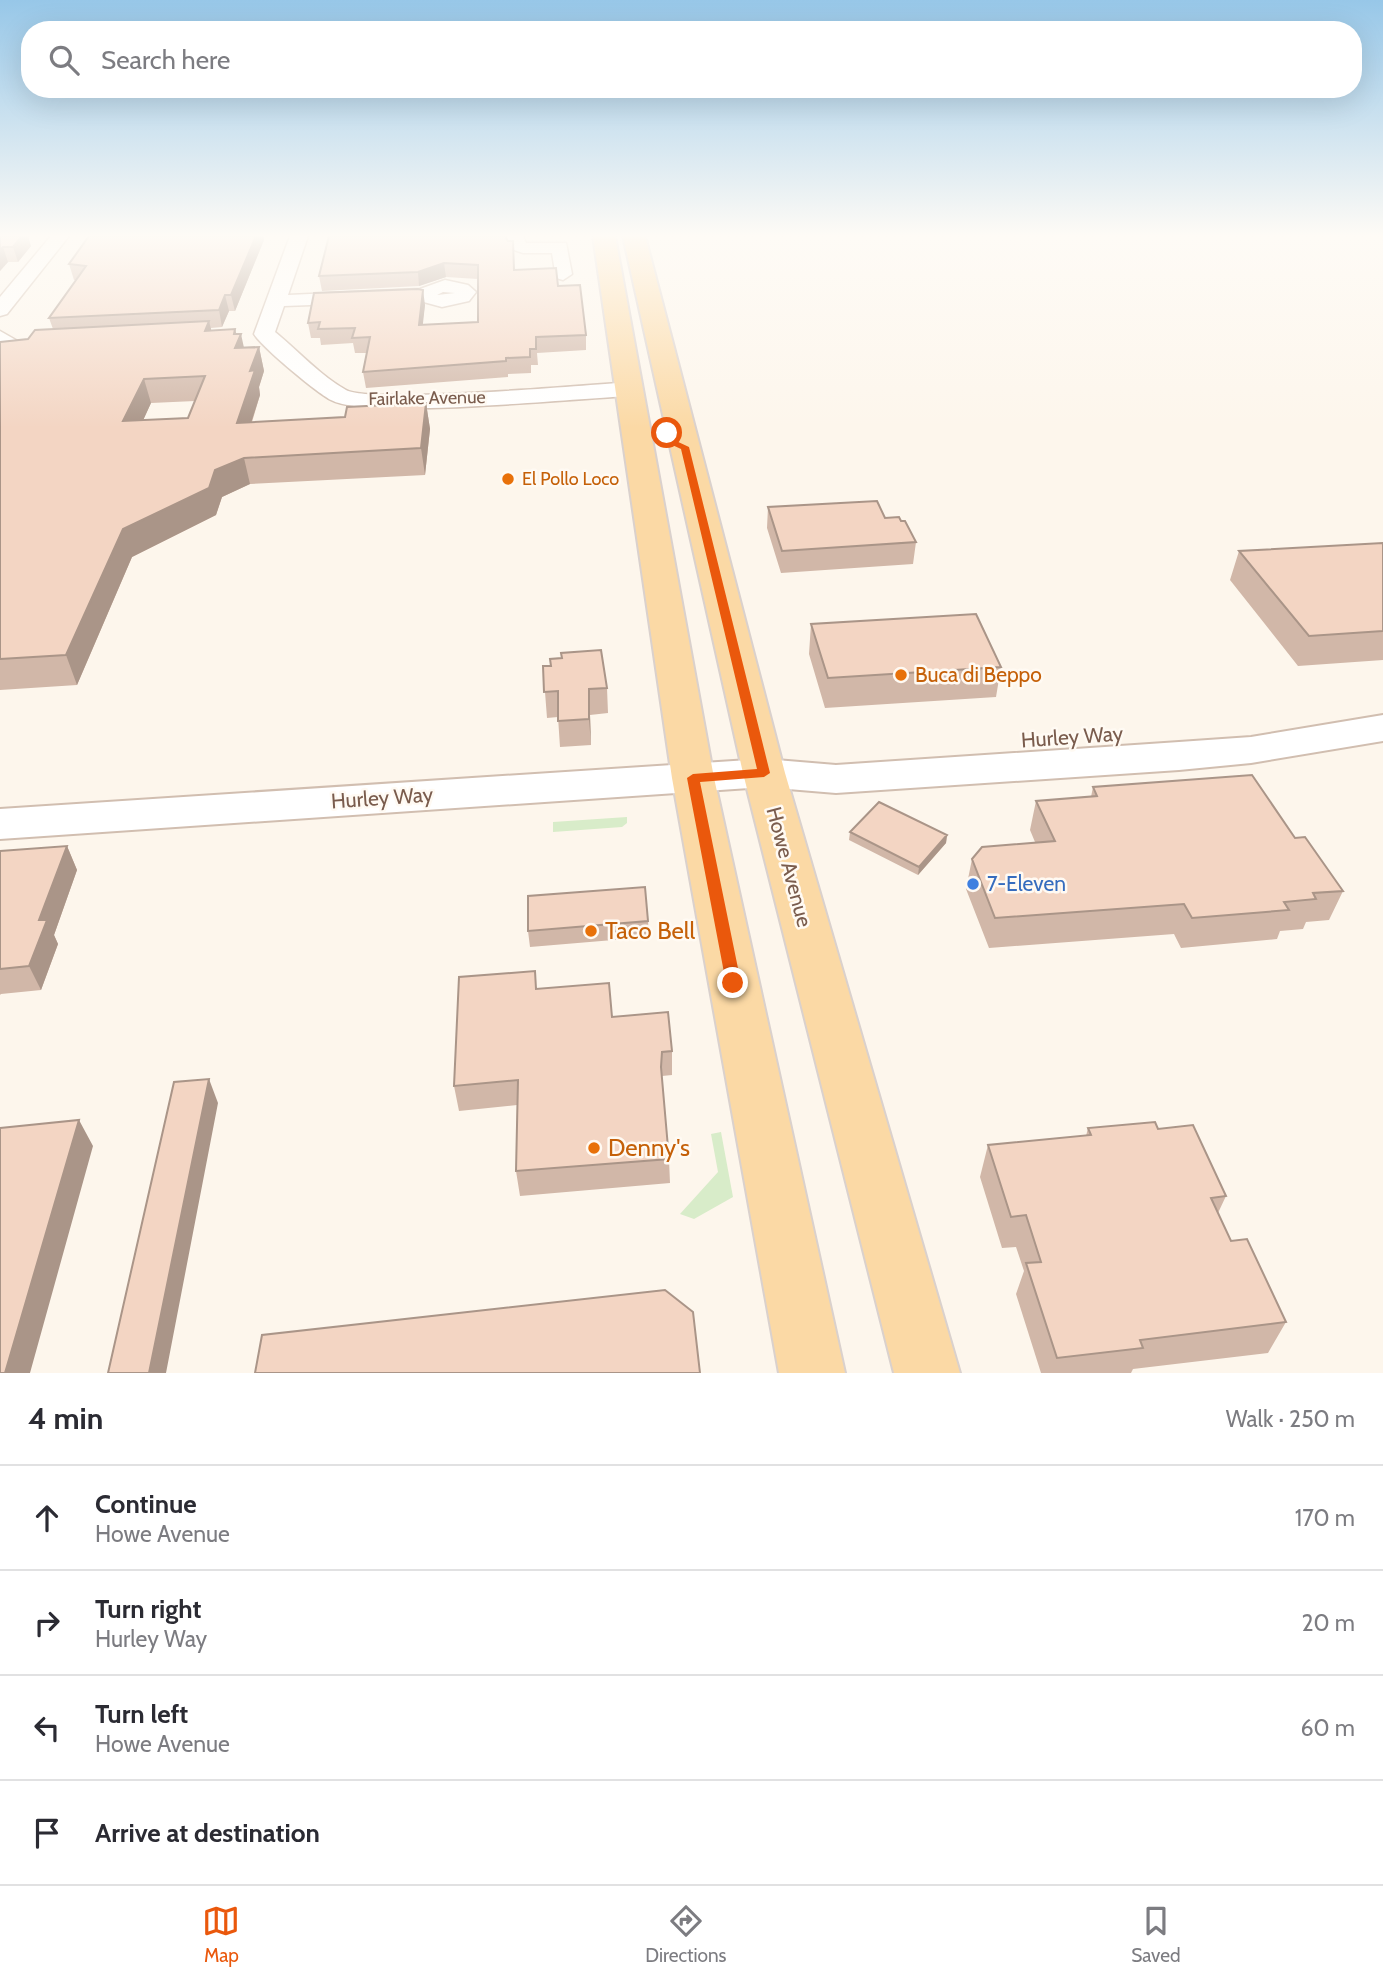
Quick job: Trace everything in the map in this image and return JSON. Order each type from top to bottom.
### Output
[{"type":"main road","points":[[615,300],[693,778],[812,1373]]},
{"type":"main road","name":"Howe Avenue","points":[[648,300],[764,773],[927,1373]]},
{"type":"main road","points":[[631,389],[653,398],[659,405],[671,441],[685,447]]},
{"type":"street","points":[[239,335],[264,334],[276,301],[299,300]]},
{"type":"street","points":[[433,300],[453,310]]},
{"type":"street","name":"Fairlake Avenue","points":[[264,334],[340,396],[363,401],[631,389]]},
{"type":"street","name":"Hurley Way","points":[[0,824],[764,773],[836,779],[1179,756],[1251,750],[1383,725]]},
{"type":"green space","points":[[627,817],[627,823],[622,827],[553,832],[553,822]]},
{"type":"green space","points":[[721,1132],[733,1197],[694,1219],[680,1214],[718,1172],[711,1134]]},
{"type":"building","points":[[62,300],[223,300],[219,310],[49,318]]},
{"type":"building","points":[[313,300],[422,300],[419,325],[478,322],[478,300],[582,300],[586,335],[536,337],[536,349],[530,349],[530,357],[506,358],[506,361],[363,372],[370,337],[352,338],[355,328],[318,329],[320,322],[308,323]]},
{"type":"building","points":[[209,321],[205,331],[235,329],[234,334],[241,334],[235,348],[259,347],[250,371],[255,370],[237,423],[345,417],[347,407],[426,403],[421,448],[244,458],[215,470],[209,488],[123,529],[66,655],[0,659],[0,342],[28,339],[35,330]],"holes":[[[205,376],[188,418],[123,421],[144,379]]]},
{"type":"building","points":[[877,501],[885,518],[899,517],[901,521],[905,521],[916,542],[782,551],[768,507]]},
{"type":"building","points":[[1383,543],[1383,631],[1309,636],[1239,551]]},
{"type":"building","points":[[976,614],[1001,667],[828,678],[811,624]]},
{"type":"building","points":[[601,650],[607,688],[589,689],[589,719],[558,721],[558,691],[544,692],[543,666],[551,666],[550,659],[562,658],[561,653]]},
{"type":"building","points":[[1252,775],[1295,838],[1305,837],[1343,891],[1313,893],[1316,899],[1284,902],[1289,910],[1192,918],[1184,904],[995,918],[972,859],[982,847],[1055,841],[1036,801],[1097,796],[1093,787]]},
{"type":"building","points":[[879,802],[947,835],[919,867],[850,832]]},
{"type":"building","points":[[67,846],[39,920],[47,920],[29,966],[0,969],[0,851]]},
{"type":"building","points":[[645,887],[648,921],[528,931],[528,896]]},
{"type":"building","points":[[535,971],[536,989],[609,983],[612,1017],[668,1012],[672,1051],[662,1052],[661,1067],[669,1159],[516,1171],[518,1080],[454,1086],[459,977]]},
{"type":"building","points":[[209,1079],[149,1373],[108,1373],[174,1082]]},
{"type":"building","points":[[79,1120],[5,1373],[0,1373],[0,1128]]},
{"type":"building","points":[[1155,1122],[1158,1129],[1193,1125],[1226,1196],[1211,1198],[1231,1241],[1247,1239],[1286,1322],[1140,1340],[1143,1348],[1057,1358],[1026,1263],[1041,1262],[1026,1215],[1011,1217],[988,1145],[1091,1135],[1088,1128]]},
{"type":"building","points":[[665,1290],[693,1312],[700,1373],[255,1373],[262,1335]]},
{"type":"place","name":"El Pollo Loco","points":[[508,479]]},
{"type":"place","name":"Buca di Beppo","points":[[901,675]]},
{"type":"place","name":"7-Eleven","points":[[973,884]]},
{"type":"place","name":"Taco Bell","points":[[591,931]]},
{"type":"place","name":"Denny's","points":[[594,1148]]},
{"type":"route","points":[[667,433],[671,441],[685,447],[764,773],[693,778],[733,983]]}]
